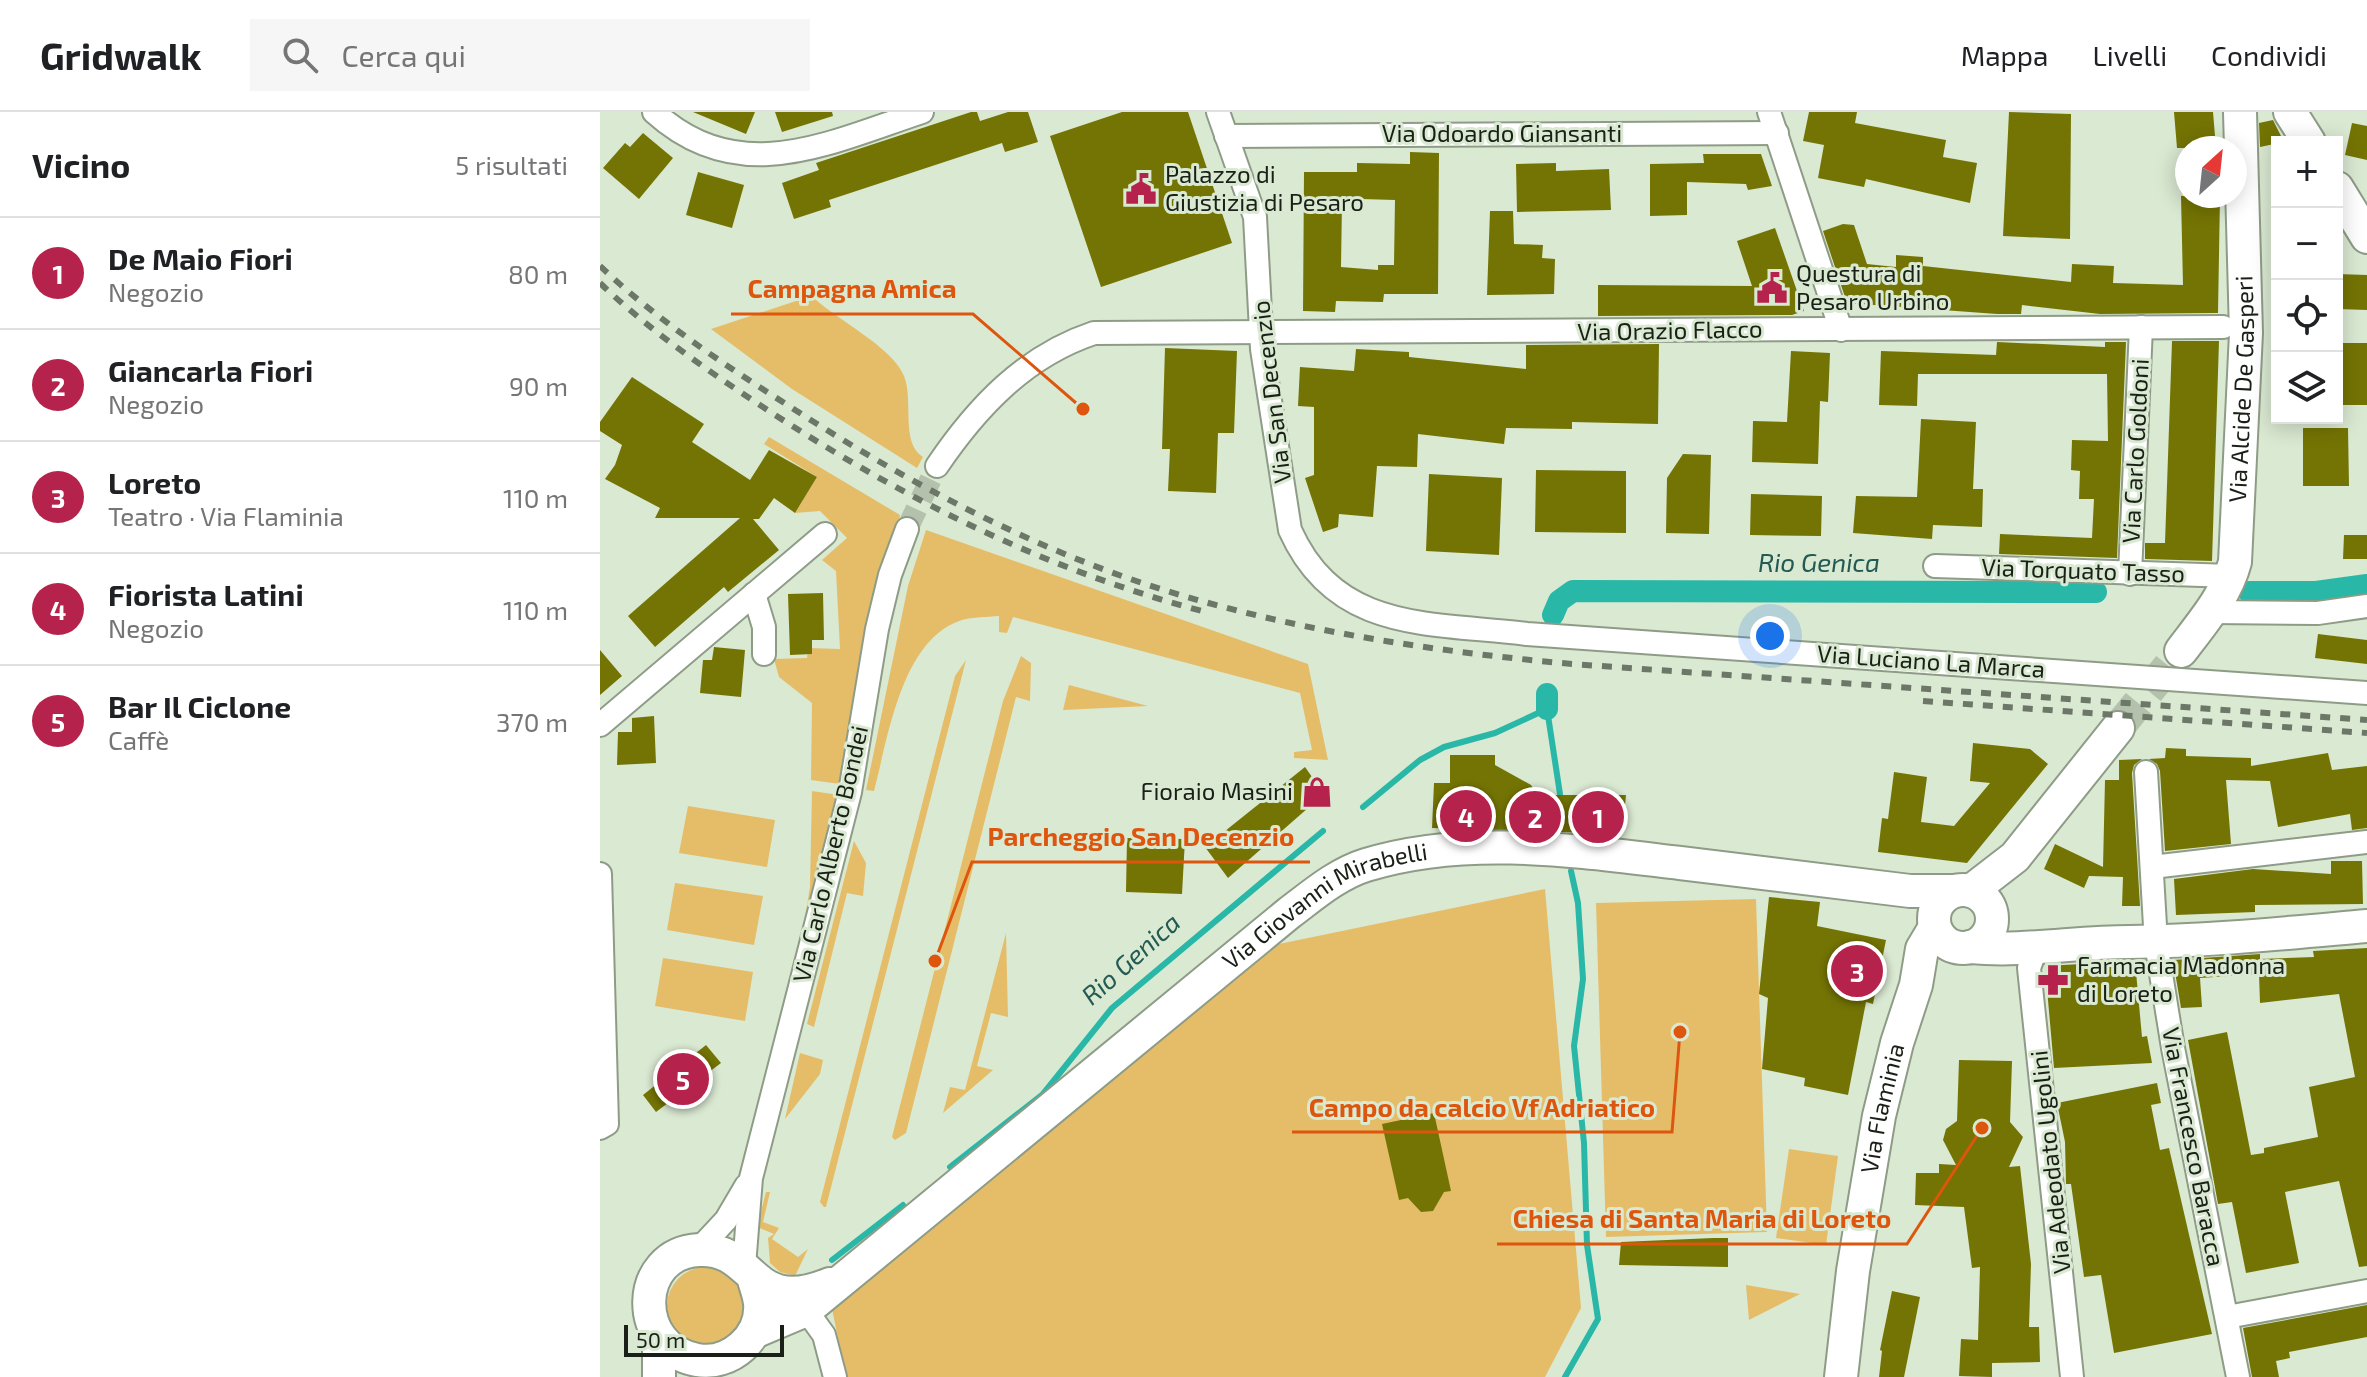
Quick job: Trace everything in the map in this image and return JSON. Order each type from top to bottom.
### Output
[{"type":"street","points":[[654,112],[703,146],[767,156],[798,153],[922,112]]},
{"type":"street","name":"Via San Decenzio","points":[[1218,112],[1255,217],[1261,335],[1290,530],[1302,557],[1324,583],[1348,602],[1399,619]]},
{"type":"street","name":"Via Alcide De Gasperi","points":[[2181,651],[2210,612],[2231,576],[2242,459],[2246,333],[2246,203],[2240,112]]},
{"type":"street","points":[[2290,112],[2305,136]]},
{"type":"street","points":[[1773,123],[1841,330]]},
{"type":"street","name":"Via Odoardo Giansanti","points":[[1226,136],[1773,123]]},
{"type":"street","points":[[2343,198],[2367,237]]},
{"type":"street","name":"Via Carlo Goldoni","points":[[2130,574],[2141,327]]},
{"type":"street","name":"Via Orazio Flacco","points":[[1261,335],[2223,327]]},
{"type":"street","points":[[937,466],[961,430],[990,397],[1028,366],[1066,343],[1094,333],[1118,331],[1261,335]]},
{"type":"street","name":"Via Carlo Alberto Bondei","points":[[749,1273],[751,1178],[850,792],[877,629],[890,575],[907,529]]},
{"type":"street","points":[[600,725],[825,534]]},
{"type":"street","name":"Via Torquato Tasso","points":[[1935,566],[2231,576]]},
{"type":"street","points":[[754,594],[764,627],[764,654]]},
{"type":"street","points":[[2210,612],[2318,613],[2367,606]]},
{"type":"street","name":"Via Luciano La Marca","points":[[1399,619],[1527,634],[2367,693]]},
{"type":"street","points":[[1934,926],[1937,903],[1963,891],[2015,857],[2118,728]]},
{"type":"street","name":"Via Francesco Baracca","points":[[2146,772],[2156,943],[2238,1377]]},
{"type":"street","points":[[2152,867],[2367,842]]},
{"type":"street","name":"Via Giovanni Mirabelli","points":[[659,1340],[700,1370],[742,1348],[754,1332],[806,1310],[1289,913],[1340,877],[1364,866],[1414,853],[1464,848],[1526,849],[1651,860],[1910,891],[1963,891]]},
{"type":"street","points":[[600,874],[603,1126]]},
{"type":"street","points":[[1910,891],[1949,945],[1965,948],[2036,949],[2127,941],[2156,943],[2367,926]]},
{"type":"street","points":[[1916,985],[1985,937],[1992,920],[1987,902],[1963,891]]},
{"type":"street","name":"Via Flaminia","points":[[1841,1377],[1870,1160],[1897,1043],[1916,985],[1922,949],[1934,926]]},
{"type":"street","name":"Via Adeodato Ugolini","points":[[2036,949],[2029,968],[2072,1377]]},
{"type":"street","name":"Via Carlo Alberto Bondei","points":[[698,1250],[726,1220],[751,1178]]},
{"type":"street","points":[[659,1377],[659,1340],[649,1318],[652,1283],[658,1272],[676,1257],[698,1250]]},
{"type":"street","name":"Via Giovanni Mirabelli","points":[[698,1250],[723,1253],[749,1273],[789,1294],[813,1291],[851,1275]]},
{"type":"street","points":[[749,1273],[760,1306],[754,1332]]},
{"type":"street","points":[[2227,1317],[2367,1291]]},
{"type":"street","points":[[806,1310],[824,1335],[835,1377]]},
{"type":"shaded area","points":[[815,299],[877,345],[898,366],[907,386],[912,442],[923,457],[917,468],[792,389],[711,329],[799,300],[800,304]]},
{"type":"shaded area","points":[[769,437],[900,515],[840,784],[811,780],[812,703],[779,677],[774,659],[807,658],[808,648],[840,649],[836,571],[822,560],[847,538],[820,511],[795,513],[817,477],[764,444]]},
{"type":"shaded area","points":[[926,530],[1308,664],[1328,760],[1294,758],[1294,752],[1312,750],[1300,693],[1013,617],[1007,633],[999,632],[999,616],[962,620],[941,631],[924,647],[900,693],[874,791],[866,790],[908,586]]},
{"type":"shaded area","points":[[1021,656],[1031,663],[1030,701],[1016,697],[906,1133],[895,1140],[892,1137],[1003,701]]},
{"type":"shaded area","points":[[966,660],[824,1207],[820,1202],[955,676]]},
{"type":"shaded area","points":[[1069,685],[1148,706],[1063,710]]},
{"type":"shaded area","points":[[812,791],[839,795],[808,919],[805,918],[810,887]]},
{"type":"shaded area","points":[[688,806],[775,820],[767,867],[679,853]]},
{"type":"shaded area","points":[[854,841],[866,863],[863,896],[847,893],[814,1027],[807,1024]]},
{"type":"shaded area","points":[[675,883],[763,896],[754,945],[667,930]]},
{"type":"shaded area","points":[[1545,889],[1581,1308],[1545,1377],[846,1377],[831,1304],[1279,944]]},
{"type":"shaded area","points":[[1756,899],[1767,1232],[1606,1237],[1596,903]]},
{"type":"shaded area","points":[[1006,933],[1008,1017],[991,1013],[977,1066],[993,1070],[943,1113],[950,1087],[965,1090]]},
{"type":"shaded area","points":[[663,958],[753,972],[745,1021],[655,1006]]},
{"type":"shaded area","points":[[800,1053],[823,1060],[820,1074],[785,1119]]},
{"type":"shaded area","points":[[1789,1149],[1838,1156],[1826,1245],[1776,1238]]},
{"type":"shaded area","points":[[766,1192],[770,1192],[763,1222],[779,1228],[772,1239],[798,1257],[808,1249],[795,1276],[780,1272],[770,1263],[768,1238],[774,1234],[757,1227]]},
{"type":"shaded area","points":[[706,1267],[721,1270],[733,1279],[742,1291],[745,1306],[742,1321],[733,1333],[721,1342],[706,1345],[691,1342],[679,1333],[670,1321],[667,1306],[670,1291],[679,1279],[691,1270]]},
{"type":"shaded area","points":[[1746,1285],[1800,1294],[1749,1320]]},
{"type":"building","points":[[693,112],[755,112],[746,134]]},
{"type":"building","points":[[775,112],[832,112],[833,116],[782,132]]},
{"type":"building","points":[[977,112],[980,121],[1008,112],[1028,112],[1038,142],[1005,152],[1002,143],[829,200],[831,207],[794,219],[782,183],[819,170],[816,163]]},
{"type":"building","name":"Palazzo di Giustizia di Pesaro","points":[[1122,112],[1188,112],[1232,243],[1101,287],[1050,136]]},
{"type":"building","points":[[1809,112],[1857,112],[1855,123],[1946,140],[1943,157],[1977,163],[1970,203],[1866,179],[1864,187],[1818,178],[1824,145],[1803,141]]},
{"type":"building","points":[[2009,112],[2071,114],[2070,239],[2003,236]]},
{"type":"building","points":[[2174,112],[2213,112],[2215,136],[2176,136]]},
{"type":"building","points":[[2273,120],[2281,136],[2271,136],[2271,145],[2260,147],[2259,123]]},
{"type":"building","points":[[2352,123],[2367,126],[2367,160],[2345,155]]},
{"type":"building","points":[[643,133],[673,158],[639,199],[603,168],[625,143],[630,147]]},
{"type":"building","points":[[1410,152],[1439,153],[1438,294],[1384,294],[1383,302],[1336,301],[1335,312],[1303,311],[1304,172],[1357,172],[1357,163],[1410,164]],"holes":[[[1395,200],[1394,265],[1378,265],[1378,270],[1341,267],[1342,202]]]},
{"type":"building","points":[[1703,154],[1761,154],[1772,186],[1748,190],[1746,184],[1687,182],[1687,215],[1650,216],[1650,164],[1704,163]]},
{"type":"building","points":[[1556,163],[1556,171],[1609,169],[1611,210],[1517,212],[1516,164]]},
{"type":"building","points":[[698,172],[744,185],[732,228],[686,215]]},
{"type":"building","points":[[2181,208],[2220,208],[2218,313],[2100,314],[2022,305],[2021,314],[1997,314],[1847,303],[1823,231],[1843,224],[1854,225],[1867,264],[1896,267],[1896,255],[1923,257],[1923,266],[2071,282],[2072,264],[2114,266],[2113,283],[2183,285]]},
{"type":"building","points":[[1490,211],[1513,211],[1514,244],[1543,245],[1542,258],[1555,259],[1554,294],[1487,295]]},
{"type":"building","points":[[1775,228],[1804,311],[1792,315],[1598,316],[1598,285],[1752,286],[1737,241]]},
{"type":"building","points":[[2343,274],[2367,275],[2367,310],[2343,309]]},
{"type":"building","points":[[2172,341],[2219,341],[2212,561],[2145,559],[2145,543],[2165,543]]},
{"type":"building","points":[[1997,342],[2105,347],[2105,342],[2126,342],[2117,558],[1999,554],[2000,534],[2092,538],[2094,499],[2079,499],[2080,471],[2071,470],[2072,440],[2108,441],[2107,374],[1918,374],[1917,406],[1879,405],[1881,351],[1996,355]]},
{"type":"building","points":[[2343,343],[2367,343],[2367,405],[2343,405]]},
{"type":"building","points":[[1659,344],[1658,424],[1572,422],[1572,429],[1506,428],[1504,444],[1418,434],[1417,467],[1377,466],[1373,517],[1339,514],[1338,527],[1323,532],[1305,478],[1314,475],[1314,407],[1298,406],[1300,367],[1354,371],[1356,349],[1409,352],[1409,357],[1526,369],[1526,345]]},
{"type":"building","points":[[1165,348],[1237,351],[1234,433],[1218,433],[1216,493],[1168,491],[1170,449],[1162,449]]},
{"type":"building","points":[[1791,351],[1830,353],[1828,402],[1820,401],[1818,464],[1752,462],[1753,421],[1787,422]]},
{"type":"building","points":[[632,377],[704,424],[692,442],[750,480],[769,450],[817,477],[795,513],[774,498],[759,519],[753,519],[779,550],[728,592],[724,587],[655,647],[628,616],[740,518],[655,518],[660,508],[605,479],[615,465],[622,445],[600,431],[600,422]]},
{"type":"building","points":[[1921,419],[1976,422],[1973,489],[1983,489],[1982,527],[1933,525],[1932,539],[1853,533],[1856,496],[1917,497]]},
{"type":"building","points":[[2303,428],[2348,428],[2349,486],[2303,486]]},
{"type":"building","points":[[1683,454],[1711,455],[1709,534],[1666,533],[1667,478]]},
{"type":"building","points":[[1536,470],[1626,471],[1626,533],[1535,532]]},
{"type":"building","points":[[1429,474],[1502,478],[1499,555],[1426,551]]},
{"type":"building","points":[[1751,494],[1822,496],[1821,536],[1750,535]]},
{"type":"building","points":[[2344,535],[2367,535],[2367,559],[2343,559]]},
{"type":"building","points":[[823,593],[824,640],[812,640],[812,654],[790,655],[788,594]]},
{"type":"building","points":[[2318,634],[2367,640],[2367,664],[2315,658]]},
{"type":"building","points":[[714,647],[745,650],[741,697],[700,693],[703,660],[712,660]]},
{"type":"building","points":[[600,650],[622,676],[600,695]]},
{"type":"building","points":[[654,716],[656,763],[617,765],[618,732],[632,732],[632,718]]},
{"type":"building","points":[[1973,743],[2030,749],[2048,764],[1967,863],[1878,852],[1882,818],[1888,819],[1894,772],[1927,777],[1921,822],[1954,826],[1990,783],[1970,781]]},
{"type":"building","points":[[2166,748],[2186,749],[2186,756],[2251,758],[2251,766],[2328,753],[2332,770],[2367,766],[2367,828],[2352,830],[2350,814],[2278,827],[2270,781],[2226,780],[2231,844],[2165,851],[2160,771],[2157,764],[2149,759],[2165,758]]},
{"type":"building","points":[[1450,755],[1495,755],[1495,765],[1531,785],[1537,795],[1626,795],[1622,834],[1432,828],[1434,783],[1450,783]]},
{"type":"building","points":[[2142,759],[2134,765],[2132,773],[2140,906],[2122,906],[2123,877],[2089,876],[2084,888],[2044,869],[2055,844],[2103,867],[2105,780],[2119,780],[2119,760]]},
{"type":"building","points":[[1305,767],[1324,794],[1228,878],[1205,847]]},
{"type":"building","points":[[1127,838],[1185,839],[1182,894],[1126,892]]},
{"type":"building","points":[[2331,861],[2362,861],[2363,904],[2255,905],[2255,912],[2176,915],[2174,879],[2253,869],[2331,874]]},
{"type":"building","points":[[1769,897],[1820,902],[1817,926],[1886,940],[1873,1004],[1866,1002],[1848,1095],[1804,1086],[1805,1078],[1762,1069],[1768,998],[1759,994]]},
{"type":"building","points":[[2367,948],[2367,1266],[2359,1267],[2339,1181],[2285,1192],[2299,1263],[2246,1273],[2232,1202],[2218,1204],[2188,1040],[2227,1032],[2251,1155],[2264,1153],[2264,1148],[2318,1137],[2309,1087],[2355,1077],[2339,994],[2260,1003],[2259,974],[2200,978],[2202,1007],[2181,1008],[2173,960],[2260,954],[2260,959],[2314,957],[2313,951]]},
{"type":"building","points":[[2135,961],[2142,1037],[2147,1036],[2152,1063],[2054,1068],[2045,966]]},
{"type":"building","points":[[706,1045],[721,1063],[656,1112],[643,1095]]},
{"type":"building","points":[[1959,1060],[2012,1061],[2010,1122],[2023,1137],[2009,1167],[2020,1166],[2031,1264],[2029,1327],[2039,1327],[2040,1362],[1992,1363],[1992,1377],[1959,1376],[1961,1339],[1978,1340],[1980,1267],[1972,1268],[1964,1207],[1915,1205],[1916,1173],[1939,1173],[1939,1164],[1956,1165],[1943,1140],[1946,1129],[1957,1121]]},
{"type":"building","points":[[2157,1083],[2161,1103],[2151,1105],[2160,1150],[2169,1148],[2212,1334],[2114,1353],[2101,1275],[2084,1277],[2071,1184],[2066,1184],[2065,1142],[2057,1103]]},
{"type":"building","points":[[1434,1113],[1451,1191],[1444,1192],[1433,1211],[1421,1212],[1408,1198],[1399,1200],[1382,1124]]},
{"type":"building","points":[[1728,1238],[1728,1267],[1619,1265],[1621,1242]]},
{"type":"building","points":[[1892,1291],[1920,1297],[1904,1377],[1879,1377],[1880,1350]]},
{"type":"building","points":[[2367,1305],[2367,1337],[2289,1352],[2290,1358],[2276,1361],[2279,1377],[2252,1377],[2243,1328]]},
{"type":"waterway","name":"Rio Genica","points":[[2249,592],[2316,592],[2367,585]]},
{"type":"waterway","name":"Rio Genica","points":[[1553,615],[1559,601],[1573,591],[2096,592]]},
{"type":"waterway","name":"Rio Genica","points":[[1547,694],[1547,709]]},
{"type":"waterway","name":"Rio Genica","points":[[1363,807],[1420,760],[1444,747],[1495,733],[1547,709],[1560,794]]},
{"type":"waterway","name":"Rio Genica","points":[[950,1167],[1043,1094],[1112,1008],[1323,831]]},
{"type":"waterway","points":[[1565,1377],[1598,1319],[1587,1245],[1584,1143],[1574,1046],[1583,979],[1578,903],[1571,871]]},
{"type":"waterway","name":"Rio Genica","points":[[832,1260],[903,1205]]},
{"type":"tunnel","points":[[907,529],[937,466]]},
{"type":"tunnel","points":[[2118,728],[2181,651]]},
{"type":"railway","points":[[600,266],[644,305],[715,357],[831,433],[917,483],[1052,549],[1145,584],[1250,614],[1410,645],[1572,664],[2367,720]]},
{"type":"railway","points":[[600,283],[703,367],[872,474],[1032,553],[1088,575],[1202,611]]},
{"type":"railway","points":[[1923,701],[2367,733]]},
{"type":"place","name":"Palazzo di Giustizia di Pesaro","points":[[1141,189]]},
{"type":"place","name":"Questura di Pesaro Urbino","points":[[1772,288]]},
{"type":"place","name":"Campagna Amica","points":[[1083,409]]},
{"type":"place","name":"Fioraio Masini","points":[[1317,792]]},
{"type":"place","name":"Fiorista Latini","points":[[1466,816]]},
{"type":"place","name":"Giancarla Fiori","points":[[1535,817]]},
{"type":"place","name":"De Maio Fiori","points":[[1598,817]]},
{"type":"place","name":"Parcheggio San Decenzio","points":[[935,961]]},
{"type":"place","name":"Loreto","points":[[1857,971]]},
{"type":"place","name":"Farmacia Madonna di Loreto","points":[[2053,980]]},
{"type":"place","name":"Campo da calcio Vf Adriatico","points":[[1680,1032]]},
{"type":"place","name":"Bar Il Ciclone","points":[[683,1079]]},
{"type":"place","name":"Chiesa di Santa Maria di Loreto","points":[[1982,1128]]}]
